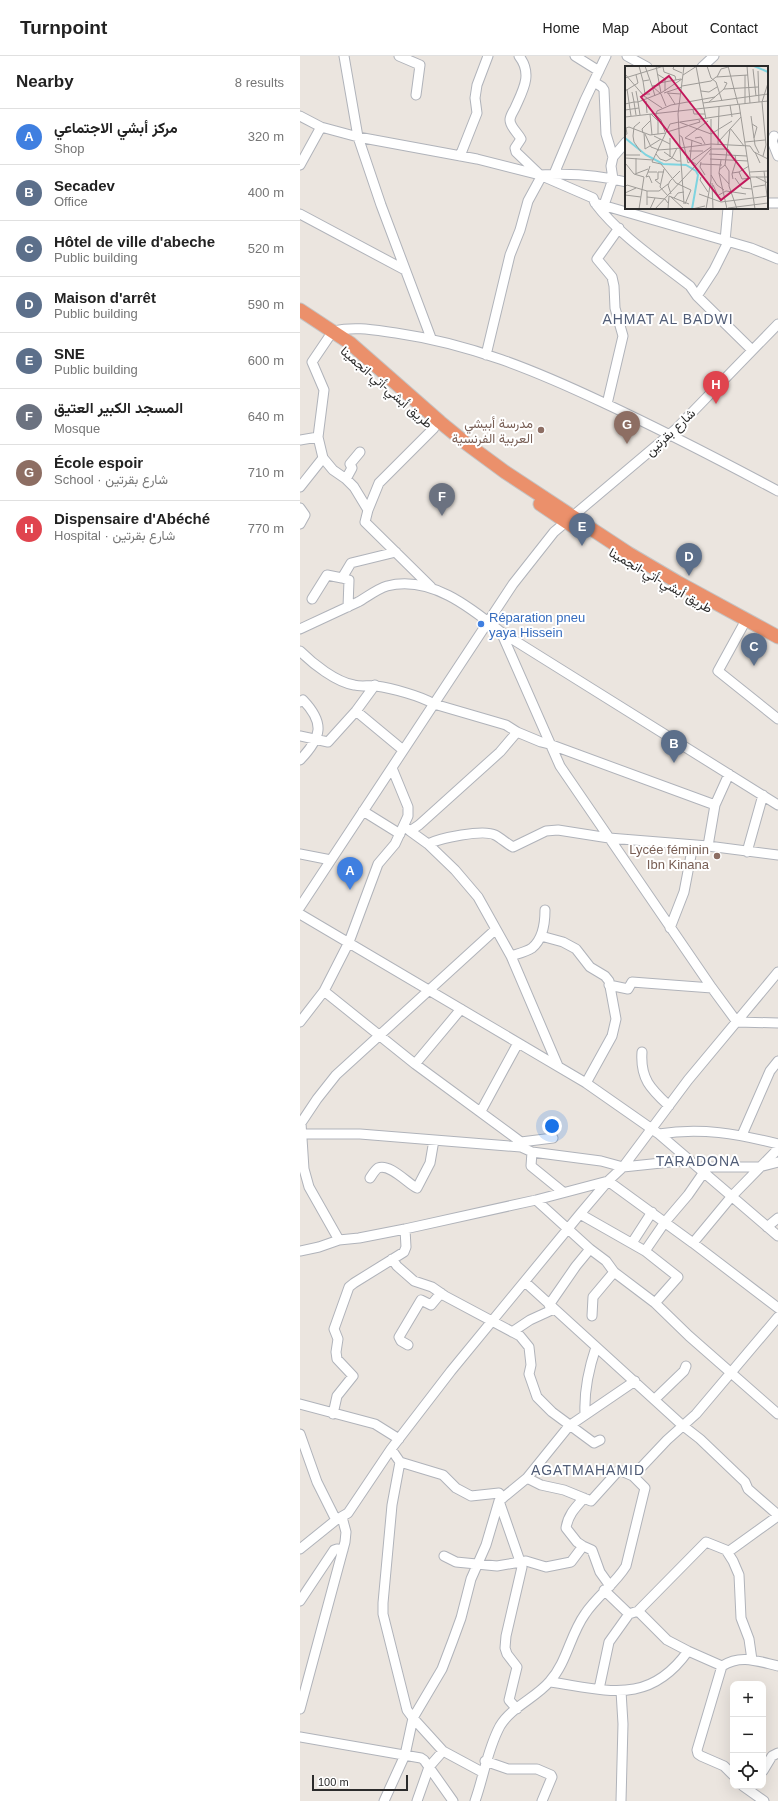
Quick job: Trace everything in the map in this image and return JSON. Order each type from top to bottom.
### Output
[{"type":"highway","points":[[300,310],[331,334],[378,366],[466,444],[569,518],[628,553],[677,586],[744,623],[770,635],[778,645]]},
{"type":"highway","name":"طريق أبشي-أتي-انجمينا","points":[[300,319],[331,334],[434,428],[462,451],[499,478],[569,518]]},
{"type":"street","points":[[399,56],[420,65],[416,95]]},
{"type":"street","points":[[460,156],[476,113],[475,98],[477,85],[488,56]]},
{"type":"street","points":[[519,56],[528,71],[519,99],[510,118],[521,140],[514,150],[540,175],[554,174],[613,179],[625,182]]},
{"type":"street","points":[[575,56],[599,71]]},
{"type":"street","points":[[554,174],[585,100],[606,56]]},
{"type":"street","points":[[627,56],[645,66]]},
{"type":"street","points":[[343,57],[358,137],[405,270],[431,338]]},
{"type":"street","points":[[704,66],[713,61]]},
{"type":"street","points":[[594,82],[604,90],[606,134],[613,156],[611,166],[613,179],[600,204],[604,214],[690,286],[697,296],[752,350]]},
{"type":"street","points":[[300,116],[321,127],[358,137],[460,156],[540,175],[593,198],[600,204],[751,248],[778,259]]},
{"type":"street","points":[[300,165],[321,127]]},
{"type":"street","points":[[773,135],[772,141],[778,156]]},
{"type":"street","points":[[613,156],[625,143]]},
{"type":"street","points":[[486,355],[510,255],[520,230],[528,201],[540,179],[540,175]]},
{"type":"street","points":[[697,296],[714,270],[727,242],[728,209]]},
{"type":"street","points":[[300,214],[405,270]]},
{"type":"street","points":[[607,404],[623,336],[615,308],[612,277],[598,259],[619,228]]},
{"type":"street","name":"شارع بقرتين","points":[[300,907],[513,584],[554,532],[670,434],[778,324]]},
{"type":"street","points":[[368,510],[354,487],[333,470],[323,458],[318,437],[324,390],[312,362],[331,334],[354,327],[431,338],[516,364],[607,404],[670,434],[778,491]]},
{"type":"street","points":[[431,587],[365,522],[368,510],[379,483],[434,428]]},
{"type":"street","points":[[300,440],[318,437]]},
{"type":"street","points":[[346,479],[352,468],[350,464],[360,452]]},
{"type":"street","points":[[300,487],[323,458]]},
{"type":"street","points":[[300,508],[305,515],[300,524]]},
{"type":"street","points":[[342,578],[351,563],[396,552]]},
{"type":"street","points":[[312,599],[327,575],[349,580],[348,606]]},
{"type":"street","points":[[300,629],[387,586],[408,585],[431,587],[448,594],[501,632],[778,805]]},
{"type":"street","points":[[744,623],[718,671],[778,719]]},
{"type":"street","points":[[501,632],[549,744],[560,766],[670,928],[737,1022]]},
{"type":"street","points":[[300,651],[310,662],[343,681],[354,685],[375,686],[425,699],[434,704],[506,725],[517,732],[543,744],[549,744],[715,805]]},
{"type":"street","points":[[300,736],[328,742],[356,711],[375,686]]},
{"type":"street","points":[[300,702],[303,700],[313,711],[318,720],[316,740],[300,760]]},
{"type":"street","points":[[356,711],[403,750]]},
{"type":"street","points":[[300,1022],[324,990],[349,942],[378,864],[405,830],[486,765],[517,732]]},
{"type":"street","points":[[392,768],[408,807],[405,830]]},
{"type":"street","points":[[708,846],[715,805],[729,774]]},
{"type":"street","points":[[747,852],[763,795]]},
{"type":"street","points":[[362,811],[405,830],[428,844],[466,881],[478,897],[511,956],[558,1066]]},
{"type":"street","points":[[428,844],[436,840],[484,832],[495,835],[513,847],[546,831],[558,830],[609,838],[708,846],[778,855]]},
{"type":"street","points":[[670,928],[684,892],[693,845]]},
{"type":"street","points":[[300,854],[331,860]]},
{"type":"street","points":[[511,956],[531,948],[541,936],[545,924],[545,910]]},
{"type":"street","points":[[300,914],[586,1083],[656,1131],[778,1236]]},
{"type":"street","points":[[339,1240],[308,1187],[305,1178],[301,1123],[316,1099],[336,1075],[428,990],[496,930]]},
{"type":"street","points":[[541,936],[563,942],[576,949],[590,967],[605,976],[609,985],[616,1019],[615,1027],[612,1036],[586,1083]]},
{"type":"street","points":[[300,1549],[339,1518],[348,1513],[391,1449],[491,1322],[608,1181],[656,1131],[669,1106],[688,1080],[778,972]]},
{"type":"street","points":[[609,985],[628,989],[632,982],[712,988]]},
{"type":"street","points":[[324,990],[379,1036],[415,1064],[481,1111],[532,1152],[601,1161],[623,1167],[690,1160]]},
{"type":"street","points":[[415,1064],[461,1009]]},
{"type":"street","points":[[737,1022],[778,1023]]},
{"type":"street","points":[[481,1111],[518,1043]]},
{"type":"street","points":[[642,1052],[641,1065],[651,1089],[669,1106]]},
{"type":"street","points":[[742,1135],[770,1071],[778,1061]]},
{"type":"street","points":[[656,1131],[710,1131],[742,1135],[778,1144]]},
{"type":"street","points":[[301,1133],[360,1134],[434,1140],[521,1144],[552,1138]]},
{"type":"street","points":[[370,1178],[376,1169],[382,1168],[400,1174],[417,1188],[430,1163],[434,1140]]},
{"type":"street","points":[[693,1243],[732,1196],[778,1149]]},
{"type":"street","points":[[532,1152],[531,1166],[563,1192]]},
{"type":"street","points":[[701,1169],[759,1167],[778,1162]]},
{"type":"street","points":[[645,1251],[665,1222],[688,1195],[701,1169]]},
{"type":"street","points":[[300,1251],[339,1240],[405,1230],[536,1200],[608,1181],[652,1212],[778,1308]]},
{"type":"street","points":[[536,1200],[590,1249],[606,1261],[614,1272],[655,1303],[778,1414]]},
{"type":"street","points":[[632,1242],[652,1212]]},
{"type":"street","points":[[580,1214],[632,1242],[678,1277],[655,1303]]},
{"type":"street","points":[[767,1227],[778,1218]]},
{"type":"street","points":[[333,1414],[337,1396],[352,1376],[337,1359],[336,1352],[338,1339],[334,1329],[342,1304],[349,1287],[406,1250],[405,1230]]},
{"type":"street","points":[[512,1332],[552,1307],[576,1266],[590,1249]]},
{"type":"street","points":[[392,1259],[397,1266],[414,1281],[428,1285],[491,1322],[520,1336],[529,1347],[531,1365],[529,1374],[537,1397],[569,1426],[573,1427],[594,1443],[600,1440]]},
{"type":"street","points":[[592,1316],[593,1297],[614,1272]]},
{"type":"street","points":[[525,1282],[682,1425],[700,1439],[745,1482],[748,1489],[778,1515],[728,1552]]},
{"type":"street","points":[[408,1345],[399,1338],[421,1300],[431,1305],[441,1293]]},
{"type":"street","points":[[633,1476],[682,1425],[696,1414],[778,1317]]},
{"type":"street","points":[[586,1413],[585,1395],[590,1365],[596,1347]]},
{"type":"street","points":[[655,1400],[684,1371],[686,1366]]},
{"type":"street","points":[[384,1801],[405,1755],[413,1718],[442,1669],[461,1618],[471,1579],[479,1564],[501,1500],[528,1478],[569,1426],[635,1381]]},
{"type":"street","points":[[300,1404],[333,1414],[376,1424],[399,1439]]},
{"type":"street","points":[[300,1434],[316,1482],[339,1518],[346,1532],[343,1550],[300,1709]]},
{"type":"street","points":[[391,1449],[400,1462],[443,1475],[456,1488],[471,1496],[499,1493],[522,1567],[506,1636],[505,1648],[507,1654],[517,1667],[509,1700],[517,1708]]},
{"type":"street","points":[[400,1462],[392,1506],[383,1614],[405,1700],[408,1710],[413,1718],[443,1751],[482,1772]]},
{"type":"street","points":[[475,1801],[485,1761],[501,1725],[517,1708],[550,1682],[562,1662],[579,1623],[607,1588],[621,1574],[626,1566],[645,1488],[633,1476],[619,1470],[592,1501],[564,1490],[541,1485],[528,1478]]},
{"type":"street","points":[[584,1498],[573,1510],[566,1528],[583,1546],[589,1548],[595,1553],[598,1568],[607,1588],[633,1613],[667,1640],[722,1666]]},
{"type":"street","points":[[600,1689],[609,1642],[633,1613],[681,1566],[690,1560],[706,1542],[720,1546],[728,1552],[739,1575],[741,1618],[749,1639],[752,1660]]},
{"type":"street","points":[[444,1556],[456,1562],[497,1566],[526,1561],[546,1567],[564,1565],[575,1558],[583,1546]]},
{"type":"street","points":[[300,1601],[334,1550],[343,1550]]},
{"type":"street","points":[[550,1682],[621,1691],[642,1688],[660,1680],[678,1665],[688,1651]]},
{"type":"street","points":[[730,1772],[724,1766],[698,1754],[697,1750],[722,1666],[732,1660],[752,1660],[778,1666]]},
{"type":"street","points":[[621,1691],[623,1724],[621,1801]]},
{"type":"street","points":[[300,1737],[421,1758],[453,1801]]},
{"type":"street","points":[[417,1801],[428,1767],[443,1751]]},
{"type":"street","points":[[766,1766],[772,1756],[778,1752]]},
{"type":"street","points":[[485,1761],[508,1769],[537,1769],[551,1775],[552,1777],[542,1801]]},
{"type":"street","points":[[754,1790],[764,1801]]},
{"type":"place","name":"Dispensaire d'Abéché","points":[[716,404]]},
{"type":"place","name":"مدرسة أبيشي العربية الفرنسية","points":[[541,430]]},
{"type":"place","name":"École espoir","points":[[627,444]]},
{"type":"place","name":"المسجد الكبير العتيق","points":[[442,516]]},
{"type":"place","name":"SNE","points":[[582,546]]},
{"type":"place","name":"Maison d'arrêt","points":[[689,576]]},
{"type":"place","name":"Réparation pneu yaya Hissein","points":[[481,624]]},
{"type":"place","name":"Hôtel de ville d'abeche","points":[[754,666]]},
{"type":"place","name":"Secadev","points":[[674,763]]},
{"type":"place","name":"Lycée féminin Ibn Kinana","points":[[717,856]]},
{"type":"place","name":"مركز أبشي الاجتماعي","points":[[350,890]]},
{"type":"district","name":"AHMAT AL BADWI","points":[[668,319]]},
{"type":"district","name":"TARADONA","points":[[698,1161]]},
{"type":"district","name":"AGATMAHAMID","points":[[588,1470]]}]
